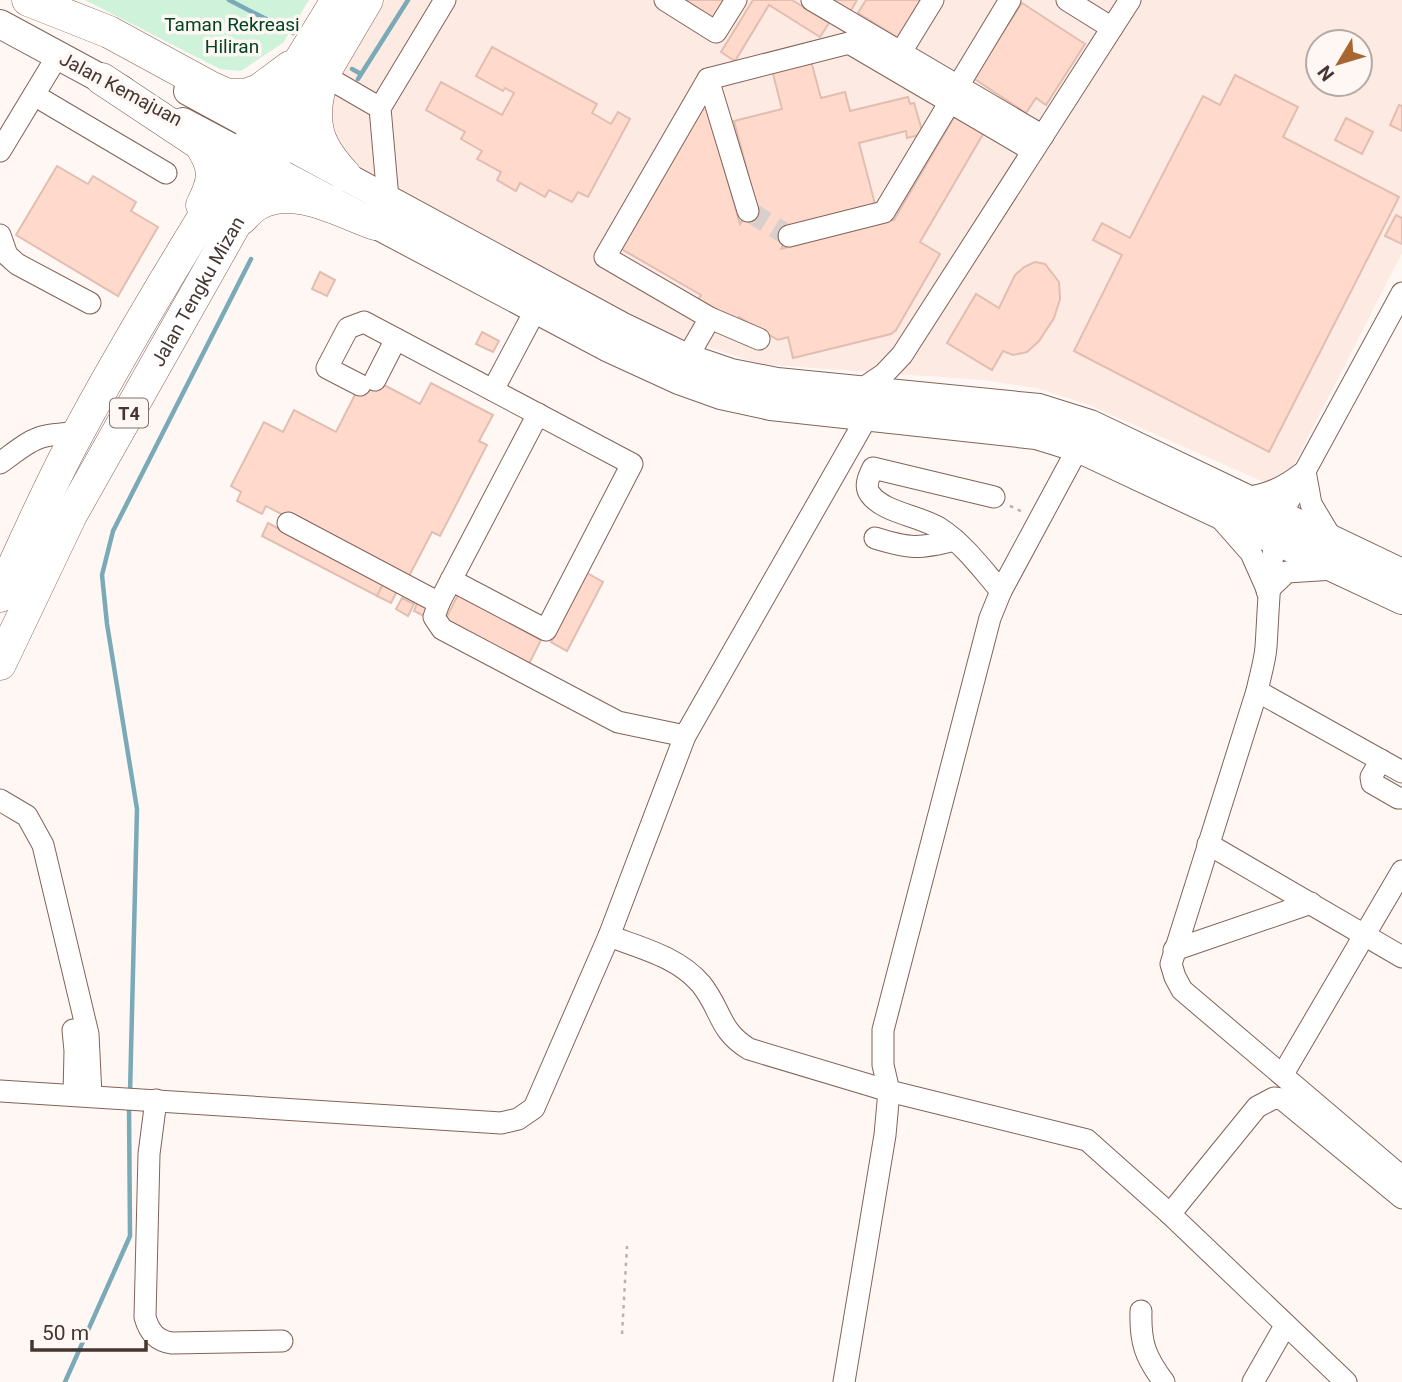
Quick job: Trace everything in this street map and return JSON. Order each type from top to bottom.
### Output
[{"type":"highway","points":[[25,0],[108,32],[228,95],[245,95],[259,90],[286,70],[315,62],[316,129],[323,149],[351,178]]},
{"type":"highway","name":"Jalan Tengku Mizan","points":[[315,62],[337,0]]},
{"type":"highway","name":"Jalan Tengku Mizan","points":[[0,596],[39,509],[78,433],[153,299],[263,149],[315,62],[367,0]]},
{"type":"highway","points":[[103,79],[200,144],[209,157],[213,172],[211,188],[153,299]]},
{"type":"highway","name":"Jalan Tengku Mizan","points":[[0,664],[71,515],[233,228],[263,149]]},
{"type":"highway","points":[[233,228],[255,205],[286,196],[381,211]]},
{"type":"main road","name":"Jalan Kemajuan","points":[[25,0],[263,149]]},
{"type":"main road","name":"Jalan Kemajuan","points":[[0,24],[103,79],[263,149]]},
{"type":"main road","points":[[263,149],[351,178],[381,211],[536,309],[667,375],[721,395],[771,406],[865,403],[1040,408],[1059,413],[1090,424],[1244,498],[1278,527],[1337,569],[1402,600]]},
{"type":"main road","points":[[263,149],[381,211],[687,358],[731,373],[865,403],[1036,435],[1078,448],[1211,510],[1332,540],[1402,573]]},
{"type":"street","points":[[381,211],[384,158],[380,108],[445,0]]},
{"type":"street","points":[[665,0],[716,32],[736,0]]},
{"type":"street","points":[[812,0],[901,52],[954,94]]},
{"type":"street","points":[[901,52],[933,0]]},
{"type":"street","points":[[789,236],[884,212],[1010,0]]},
{"type":"street","points":[[1067,0],[1112,28]]},
{"type":"street","points":[[0,1091],[500,1123],[518,1119],[534,1108],[609,936],[685,736],[842,460],[865,403],[884,374],[902,355],[1130,0]]},
{"type":"street","points":[[759,339],[710,318],[605,257],[708,79],[849,43],[954,94],[1038,143]]},
{"type":"street","points":[[0,151],[58,55]]},
{"type":"street","points":[[315,62],[380,108]]},
{"type":"street","points":[[708,79],[748,211]]},
{"type":"street","points":[[34,95],[166,173]]},
{"type":"street","points":[[351,178],[384,158]]},
{"type":"street","points":[[0,235],[7,255],[17,264],[90,303]]},
{"type":"street","points":[[1402,293],[1305,471],[1278,527],[1267,591],[1266,649],[1257,691],[1171,964],[1182,990],[1283,1073],[1402,1177]]},
{"type":"street","points":[[494,390],[536,309]]},
{"type":"street","points":[[687,358],[710,318]]},
{"type":"street","points":[[396,339],[368,382],[327,368],[348,328],[364,322],[632,464],[545,630],[451,580]]},
{"type":"street","points":[[538,414],[434,617],[442,629],[618,722],[685,736]]},
{"type":"street","points":[[0,463],[31,440],[44,435],[78,433]]},
{"type":"street","points":[[844,1382],[885,1135],[889,1091],[883,1065],[883,1030],[990,618],[1001,591],[1078,448]]},
{"type":"street","points":[[842,460],[995,497]]},
{"type":"street","points":[[873,468],[868,478],[871,496],[888,507],[937,527],[955,540],[1001,591]]},
{"type":"street","points":[[1244,498],[1271,493],[1305,471]]},
{"type":"street","points":[[1305,471],[1311,504],[1332,540]]},
{"type":"street","points":[[1211,510],[1241,538],[1251,552],[1267,591]]},
{"type":"street","points":[[288,523],[439,603]]},
{"type":"street","points":[[875,538],[905,548],[955,540]]},
{"type":"street","points":[[1267,591],[1287,572],[1337,569]]},
{"type":"street","points":[[1257,691],[1402,772]]},
{"type":"street","points":[[1381,760],[1371,777],[1372,783],[1402,798]]},
{"type":"street","points":[[0,800],[27,816],[34,824],[43,845],[88,1034],[83,1095]]},
{"type":"street","points":[[0,816],[23,832],[31,844],[74,1034],[83,1095]]},
{"type":"street","points":[[1208,844],[1402,957]]},
{"type":"street","points":[[1283,1073],[1402,871]]},
{"type":"street","points":[[1174,950],[1311,903]]},
{"type":"street","points":[[609,936],[666,958],[684,968],[701,984],[733,1039],[749,1049],[889,1091],[1087,1140],[1170,1214],[1346,1382]]},
{"type":"street","points":[[1170,1214],[1257,1107],[1274,1098],[1282,1099],[1402,1198]]},
{"type":"street","points":[[153,1100],[145,1317],[148,1327],[162,1342],[282,1341]]},
{"type":"street","points":[[1141,1311],[1140,1337],[1153,1367],[1164,1382]]},
{"type":"street","points":[[1253,1382],[1285,1326]]},
{"type":"path","points":[[995,497],[1013,508],[1039,518]]},
{"type":"path","points":[[622,1334],[627,1246]]},
{"type":"shaded area","points":[[386,0],[1402,0],[1402,253],[1289,474],[1266,483],[1087,404],[1036,388],[983,380],[759,364],[664,332],[364,174],[334,146],[329,95]]},
{"type":"green space","name":"Taman Rekreasi Hiliran","points":[[85,0],[309,0],[283,43],[241,71],[220,69]]},
{"type":"building","points":[[679,0],[727,0],[713,22]]},
{"type":"building","points":[[753,0],[792,0],[829,23],[820,37],[769,5],[735,61],[721,52]]},
{"type":"building","points":[[831,0],[857,0],[850,12]]},
{"type":"building","points":[[866,0],[924,0],[900,39],[858,13]]},
{"type":"building","points":[[1022,3],[1085,44],[1046,105],[1036,98],[1026,113],[973,78]]},
{"type":"building","points":[[492,47],[597,104],[592,113],[611,124],[618,112],[630,119],[588,197],[578,192],[572,202],[549,190],[545,197],[520,183],[516,191],[497,180],[501,172],[477,159],[482,151],[461,139],[465,132],[426,110],[441,82],[502,115],[514,93],[505,88],[503,91],[476,76]]},
{"type":"building","points":[[811,61],[821,98],[845,92],[850,111],[908,97],[910,104],[914,103],[923,134],[907,138],[906,131],[859,143],[875,204],[796,224],[781,249],[894,220],[957,112],[986,129],[920,242],[940,254],[896,330],[891,334],[793,358],[788,337],[778,340],[739,317],[736,322],[698,300],[701,295],[618,247],[704,99],[740,224],[755,200],[734,121],[782,109],[772,70]]},
{"type":"building","points":[[1235,75],[1298,107],[1283,137],[1399,197],[1269,452],[1074,351],[1122,255],[1093,240],[1102,223],[1130,238],[1203,96],[1220,105]]},
{"type":"building","points":[[1399,105],[1402,106],[1402,131],[1390,125]]},
{"type":"building","points":[[1346,118],[1373,132],[1362,154],[1335,140]]},
{"type":"building","points":[[57,166],[88,184],[93,176],[136,202],[131,211],[158,227],[118,296],[16,235]]},
{"type":"building","points":[[1396,215],[1402,218],[1402,244],[1385,236]]},
{"type":"building","points":[[1035,262],[1045,264],[1059,282],[1060,299],[1054,318],[1039,341],[1027,352],[1013,355],[1003,351],[992,370],[947,343],[976,294],[999,308],[1015,275]]},
{"type":"building","points":[[320,272],[335,280],[327,296],[312,289]]},
{"type":"building","points":[[482,332],[499,341],[493,352],[476,344]]},
{"type":"building","points":[[365,375],[420,404],[431,383],[493,415],[479,441],[487,445],[440,536],[432,532],[407,580],[266,506],[262,514],[237,501],[241,492],[231,486],[264,422],[283,432],[294,410],[336,432]]},
{"type":"building","points":[[268,523],[383,584],[377,596],[262,536]]},
{"type":"building","points":[[587,573],[603,582],[567,651],[551,642]]},
{"type":"building","points":[[383,584],[397,591],[391,603],[377,596]]},
{"type":"building","points":[[458,595],[541,640],[528,666],[444,622]]},
{"type":"building","points":[[402,598],[414,604],[408,616],[396,609]]},
{"type":"building","points":[[418,601],[433,609],[428,618],[414,611]]},
{"type":"waterway","points":[[229,0],[293,33]]},
{"type":"waterway","points":[[358,79],[408,0]]},
{"type":"waterway","points":[[352,69],[361,74]]},
{"type":"waterway","points":[[130,1093],[137,809],[107,624],[102,575],[113,531],[251,259]]},
{"type":"waterway","points":[[65,1382],[130,1236],[129,1105]]},
{"type":"tunnel","points":[[748,211],[789,236]]}]
